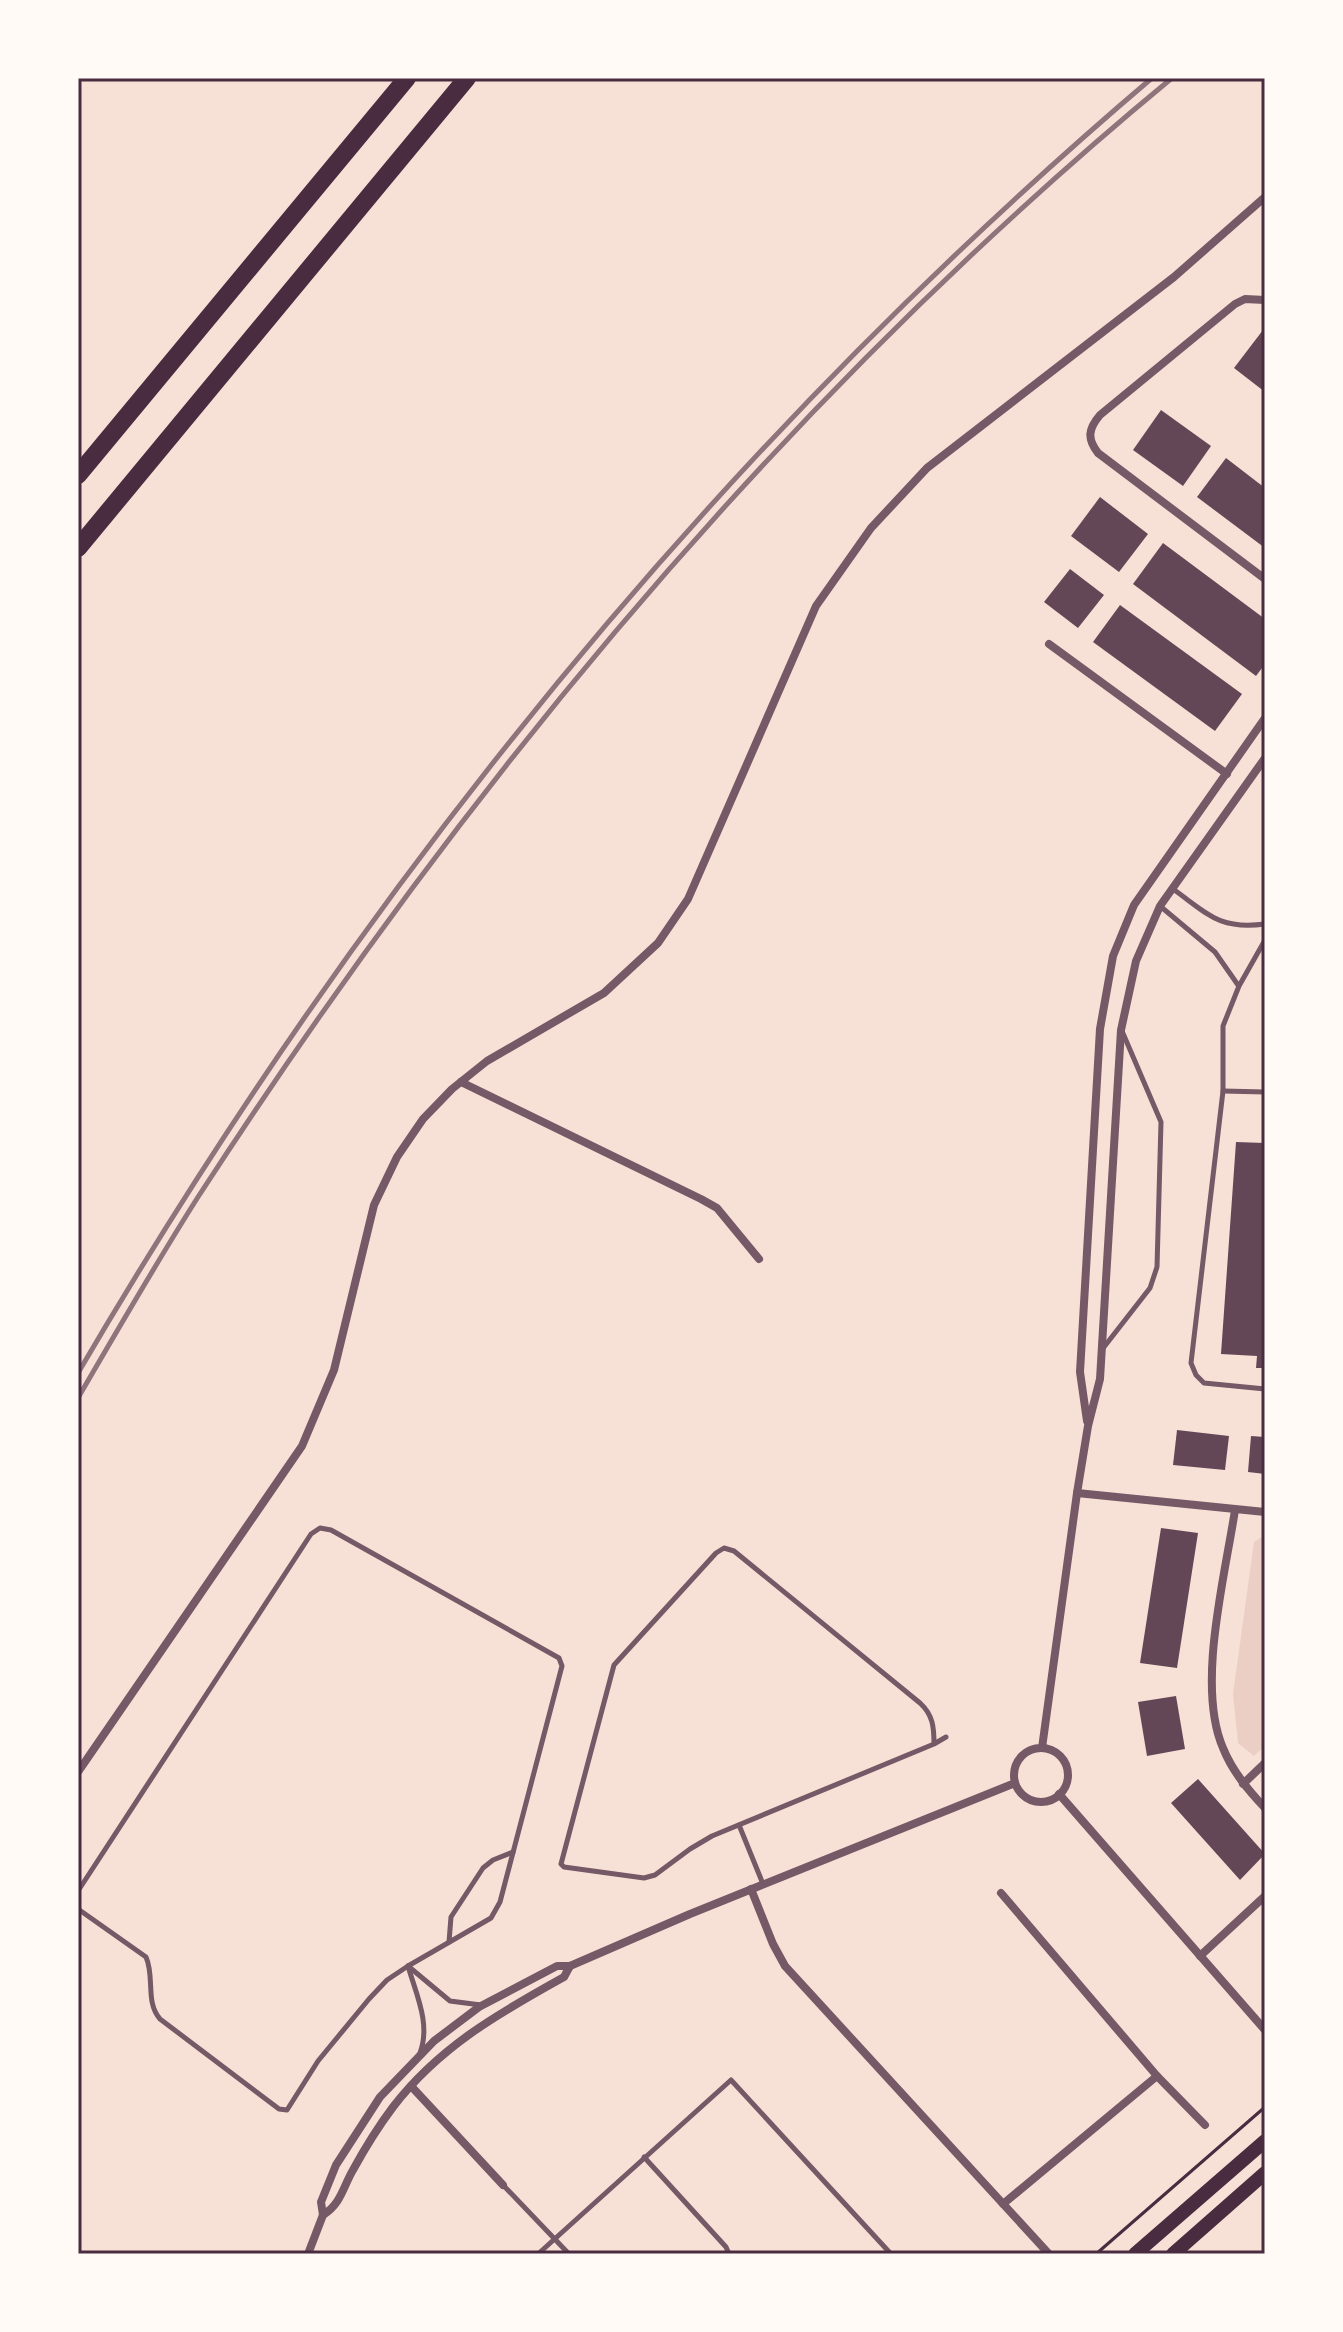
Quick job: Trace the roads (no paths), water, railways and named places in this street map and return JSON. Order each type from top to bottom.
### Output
[{"type":"highway","points":[[78,475],[407,78]]},
{"type":"highway","points":[[78,548],[467,78]]},
{"type":"main road","points":[[1135,2254],[1265,2141]]},
{"type":"main road","points":[[1173,2254],[1265,2173]]},
{"type":"street","points":[[78,1772],[302,1446],[334,1370],[374,1205],[397,1157],[423,1119],[487,1061],[604,993],[641,960],[675,921],[688,899],[816,606],[871,528],[927,468],[1174,277],[1265,197]]},
{"type":"street","points":[[1265,300],[1245,299],[1235,304],[1100,415],[1092,424],[1089,434],[1091,444],[1098,453],[1265,579]]},
{"type":"street","points":[[1049,644],[1227,774]]},
{"type":"street","points":[[1088,1426],[1080,1372],[1100,1029],[1113,956],[1134,905],[1265,718]]},
{"type":"street","points":[[1042,1748],[1077,1493],[1088,1426],[1100,1379],[1121,1030],[1136,961],[1160,906],[1265,758]]},
{"type":"street","points":[[461,1082],[709,1203],[729,1221],[759,1259]]},
{"type":"street","points":[[1077,1493],[1265,1512]]},
{"type":"street","points":[[1235,1510],[1213,1652],[1212,1712],[1222,1748],[1243,1784],[1265,1808]]},
{"type":"street","points":[[1042,1748],[1057,1753],[1066,1766],[1067,1783],[1059,1794],[1049,1800],[1033,1800],[1025,1796],[1015,1783],[1015,1767],[1019,1759],[1033,1749],[1042,1748]]},
{"type":"street","points":[[1243,1784],[1265,1763]]},
{"type":"street","points":[[308,2254],[323,2215],[321,2202],[336,2165],[380,2097],[420,2055],[482,2005],[557,1966],[570,1966],[763,1884],[1015,1783]]},
{"type":"street","points":[[1059,1794],[1265,2030]]},
{"type":"street","points":[[751,1889],[785,1966],[1049,2254]]},
{"type":"street","points":[[1001,1893],[1157,2076],[1205,2125]]},
{"type":"street","points":[[1200,1956],[1265,1896]]},
{"type":"street","points":[[323,2215],[336,2207],[371,2138],[411,2086],[446,2052],[489,2019],[564,1977],[570,1966]]},
{"type":"street","points":[[1003,2204],[1157,2076]]},
{"type":"street","points":[[411,2086],[503,2185]]},
{"type":"lane","points":[[1255,772],[1265,770]]},
{"type":"lane","points":[[1172,889],[1220,922],[1265,924]]},
{"type":"lane","points":[[1160,906],[1215,952],[1239,986]]},
{"type":"lane","points":[[1265,940],[1239,986],[1223,1026],[1223,1091],[1191,1363],[1204,1383],[1265,1389]]},
{"type":"lane","points":[[1102,1350],[1150,1288],[1157,1267],[1161,1122],[1121,1030]]},
{"type":"lane","points":[[1223,1091],[1265,1092]]},
{"type":"lane","points":[[78,1891],[311,1534],[320,1528],[331,1530],[559,1658],[562,1666],[500,1902],[491,1918],[387,1980],[318,2061],[287,2110],[279,2109],[160,2019],[153,2011],[146,1957],[78,1909]]},
{"type":"lane","points":[[934,1744],[934,1725],[928,1711],[920,1703],[734,1551],[724,1548],[617,1658],[561,1864],[564,1867],[644,1878],[655,1875],[690,1849],[739,1825],[934,1744],[946,1737]]},
{"type":"lane","points":[[739,1825],[763,1884]]},
{"type":"lane","points":[[449,1942],[451,1917],[483,1868],[513,1852]]},
{"type":"lane","points":[[408,1966],[450,2001],[482,2005]]},
{"type":"lane","points":[[408,1966],[424,2021],[425,2040],[420,2055]]},
{"type":"lane","points":[[538,2254],[731,2080],[891,2254]]},
{"type":"lane","points":[[644,2157],[729,2254]]},
{"type":"lane","points":[[503,2185],[569,2254]]},
{"type":"railway","points":[[78,1373],[189,1192],[306,1016],[430,845],[560,680],[698,520],[842,366],[994,219],[1152,78]]},
{"type":"railway","points":[[78,1398],[198,1197],[301,1043],[410,892],[523,744],[642,600],[766,462],[896,328],[1031,200],[1172,78]]}]
